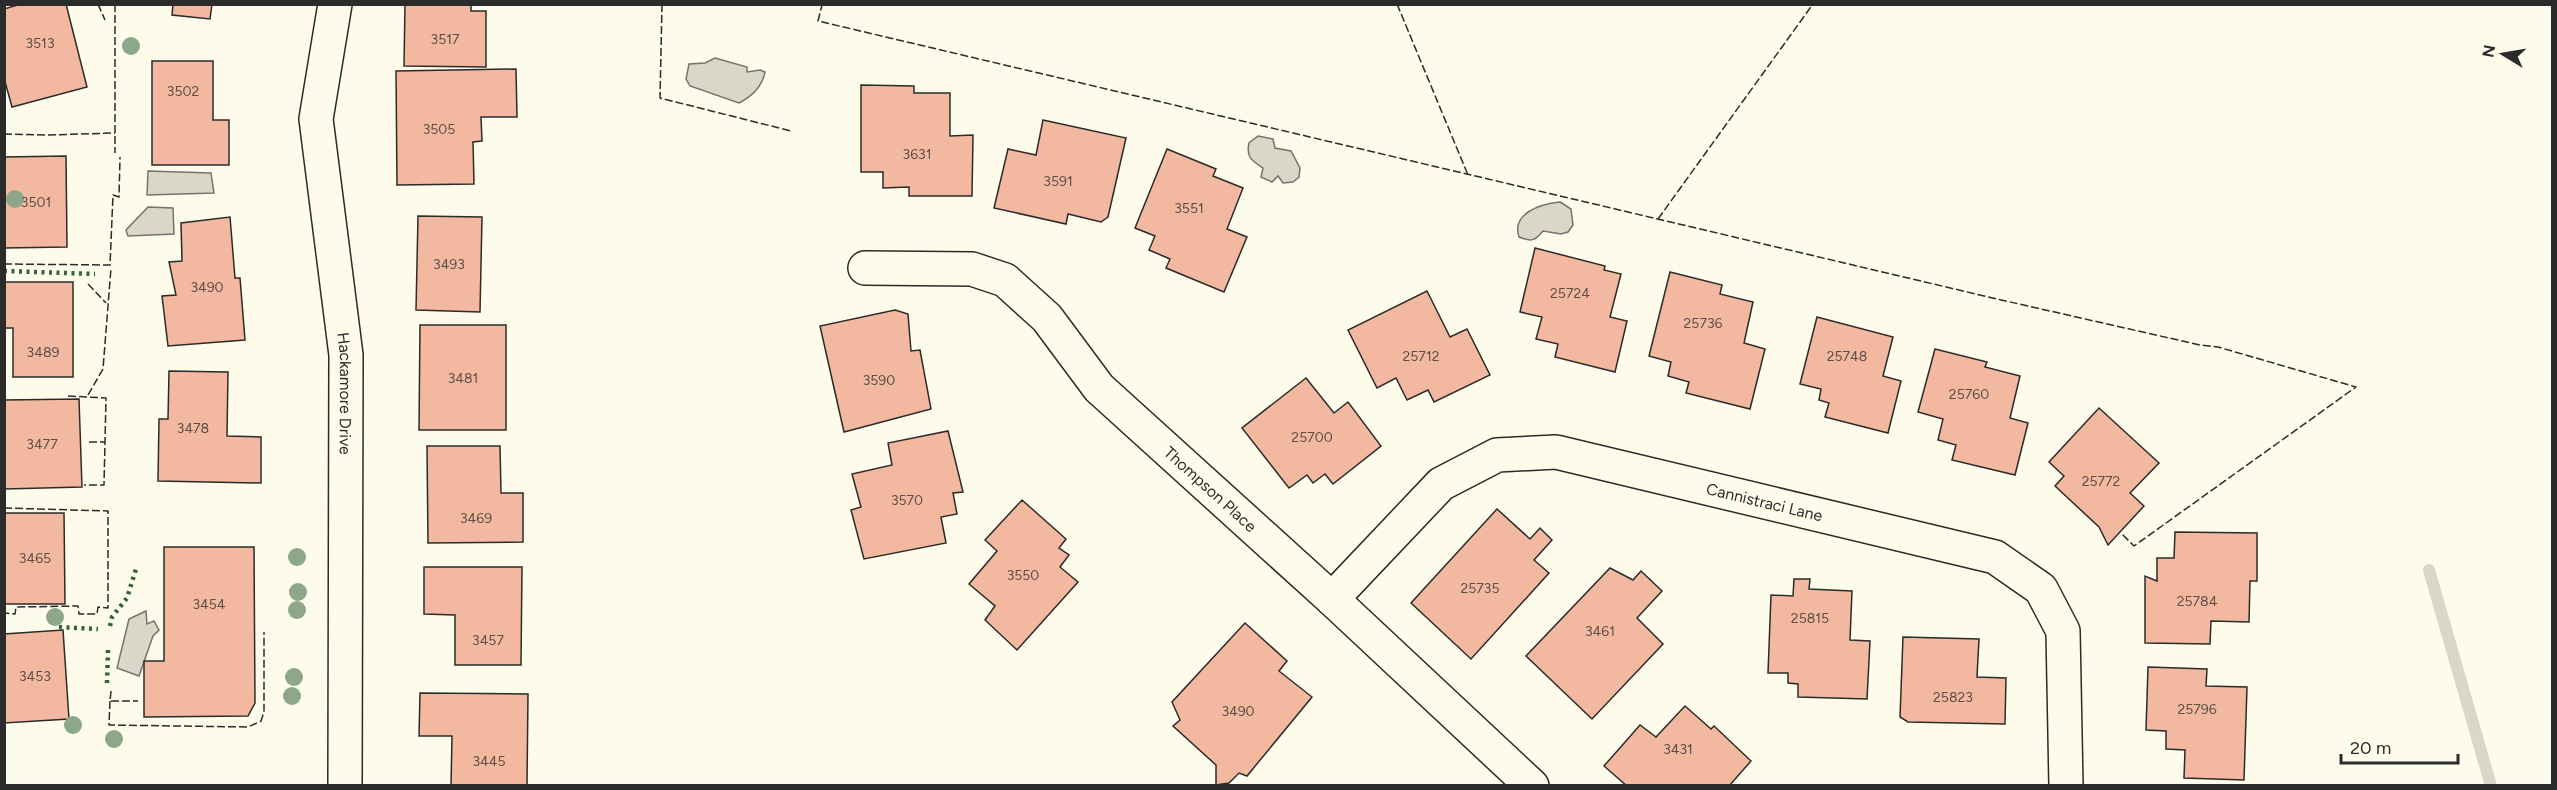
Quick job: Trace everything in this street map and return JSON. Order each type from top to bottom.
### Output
[{"type":"street","name":"Hackamore Drive","points":[[335,4],[316,119],[346,355],[345,786]]},
{"type":"street","name":"Thompson Place","points":[[865,268],[972,269],[1005,280],[1047,318],[1099,387],[1332,599],[1532,786]]},
{"type":"street","name":"Cannistraci Lane","points":[[1332,599],[1441,484],[1497,456],[1556,452],[1995,557],[2041,590],[2063,631],[2066,786]]},
{"type":"shaded area","points":[[715,58],[747,67],[747,72],[760,70],[765,72],[759,87],[752,95],[739,103],[690,86],[686,79],[689,64],[705,63]]},
{"type":"shaded area","points":[[1258,136],[1273,139],[1275,148],[1291,151],[1300,168],[1299,177],[1293,182],[1283,183],[1278,176],[1272,182],[1261,177],[1263,168],[1253,160],[1248,152],[1249,143]]},
{"type":"shaded area","points":[[148,171],[211,173],[214,193],[147,195]]},
{"type":"shaded area","points":[[1560,202],[1571,209],[1573,225],[1568,232],[1561,234],[1543,231],[1538,237],[1530,240],[1519,237],[1519,222],[1523,216],[1544,205]]},
{"type":"shaded area","points":[[148,207],[173,208],[174,234],[128,236],[126,230]]},
{"type":"shaded area","points":[[146,611],[147,624],[154,621],[159,630],[153,636],[139,676],[117,668],[129,619]]},
{"type":"building","points":[[21,4],[66,4],[87,87],[12,107],[4,78],[4,9]]},
{"type":"building","points":[[173,4],[212,4],[210,19],[172,15]]},
{"type":"building","points":[[405,4],[471,4],[471,11],[486,11],[486,67],[404,66]]},
{"type":"building","points":[[152,61],[213,61],[213,120],[229,120],[229,165],[152,165]]},
{"type":"building","points":[[516,69],[517,117],[481,117],[482,141],[473,142],[474,184],[397,185],[396,71]]},
{"type":"building","points":[[861,85],[914,86],[914,93],[950,93],[950,136],[973,135],[972,196],[909,196],[909,187],[883,188],[883,172],[861,172]]},
{"type":"building","points":[[1043,120],[1126,138],[1108,217],[1101,222],[1068,214],[1066,224],[994,208],[1008,149],[1036,155]]},
{"type":"building","points":[[1167,149],[1216,169],[1213,176],[1243,188],[1227,229],[1247,237],[1224,292],[1166,268],[1170,259],[1149,250],[1155,236],[1135,228]]},
{"type":"building","points":[[66,156],[67,247],[4,248],[4,157]]},
{"type":"building","points":[[418,216],[482,217],[480,312],[416,310]]},
{"type":"building","points":[[230,217],[235,278],[240,278],[245,340],[168,346],[162,296],[176,295],[169,262],[182,261],[181,223]]},
{"type":"building","points":[[1535,248],[1605,266],[1604,270],[1621,274],[1610,317],[1627,321],[1615,372],[1555,357],[1558,344],[1536,339],[1542,317],[1520,312]]},
{"type":"building","points":[[1670,272],[1722,285],[1720,294],[1753,302],[1744,343],[1765,349],[1750,409],[1686,393],[1689,382],[1668,376],[1671,362],[1649,356]]},
{"type":"building","points":[[4,282],[73,282],[73,377],[13,377],[13,328],[4,328]]},
{"type":"building","points":[[1427,291],[1450,337],[1467,329],[1490,375],[1434,402],[1428,390],[1407,400],[1396,378],[1377,388],[1348,330]]},
{"type":"building","points":[[895,310],[908,314],[911,351],[920,350],[931,409],[844,432],[820,326]]},
{"type":"building","points":[[1817,317],[1893,337],[1883,376],[1901,381],[1888,433],[1825,417],[1829,403],[1819,400],[1821,389],[1800,384]]},
{"type":"building","points":[[420,325],[506,325],[506,430],[419,430]]},
{"type":"building","points":[[1935,349],[1987,362],[1985,367],[2020,376],[2010,418],[2028,423],[2015,475],[1952,460],[1956,445],[1938,440],[1943,419],[1918,412]]},
{"type":"building","points":[[169,371],[228,372],[227,436],[261,437],[261,483],[158,481],[159,419],[168,419]]},
{"type":"building","points":[[1306,378],[1334,413],[1348,402],[1381,446],[1333,484],[1325,474],[1313,483],[1307,475],[1289,488],[1242,428]]},
{"type":"building","points":[[79,399],[82,487],[4,489],[4,400]]},
{"type":"building","points":[[2099,408],[2159,463],[2130,493],[2144,506],[2108,545],[2099,527],[2055,486],[2064,476],[2049,462]]},
{"type":"building","points":[[948,431],[963,492],[953,493],[957,514],[941,517],[946,543],[864,559],[851,510],[861,507],[852,474],[892,465],[888,443]]},
{"type":"building","points":[[427,446],[500,446],[501,493],[523,493],[523,542],[428,543]]},
{"type":"building","points":[[1022,500],[1066,539],[1059,548],[1069,555],[1060,567],[1078,582],[1017,650],[985,620],[995,606],[969,584],[997,551],[985,540]]},
{"type":"building","points":[[1497,509],[1530,539],[1540,528],[1552,540],[1534,560],[1549,573],[1471,659],[1411,603]]},
{"type":"building","points":[[4,513],[64,513],[65,604],[4,604]]},
{"type":"building","points":[[2175,532],[2257,533],[2257,581],[2250,581],[2249,622],[2211,621],[2210,644],[2145,643],[2145,576],[2157,581],[2157,558],[2174,558]]},
{"type":"building","points":[[164,547],[254,547],[255,703],[248,716],[144,717],[144,661],[164,661]]},
{"type":"building","points":[[424,567],[522,567],[521,665],[455,665],[455,615],[424,614]]},
{"type":"building","points":[[1610,568],[1633,580],[1641,571],[1662,591],[1637,618],[1663,644],[1592,719],[1526,656]]},
{"type":"building","points":[[1794,579],[1810,579],[1809,589],[1852,591],[1850,640],[1870,641],[1867,699],[1798,697],[1798,684],[1788,683],[1788,673],[1768,673],[1771,595],[1793,596]]},
{"type":"building","points":[[1245,623],[1287,661],[1279,671],[1312,697],[1247,776],[1239,773],[1229,783],[1216,785],[1216,765],[1173,726],[1180,720],[1172,702]]},
{"type":"building","points":[[63,630],[69,719],[4,723],[4,634]]},
{"type":"building","points":[[1903,637],[1979,639],[1977,677],[2006,678],[2005,724],[1908,722],[1900,717]]},
{"type":"building","points":[[2148,667],[2207,669],[2206,686],[2247,687],[2244,780],[2184,778],[2185,750],[2166,749],[2166,731],[2146,730]]},
{"type":"building","points":[[420,693],[528,694],[527,786],[451,786],[452,736],[419,736]]},
{"type":"building","points":[[1685,706],[1711,729],[1714,726],[1751,761],[1729,786],[1627,786],[1604,766],[1640,725],[1656,737]]},
{"type":"waterway","points":[[2429,570],[2491,786]]},
{"type":"hedge","points":[[4,271],[95,274]]},
{"type":"hedge","points":[[110,626],[112,617],[127,598],[136,569]]},
{"type":"hedge","points":[[59,627],[98,629]]},
{"type":"hedge","points":[[107,683],[108,649]]},
{"type":"fence","points":[[98,4],[105,20]]},
{"type":"fence","points":[[115,4],[115,153]]},
{"type":"fence","points":[[662,4],[660,98],[791,131]]},
{"type":"fence","points":[[820,4],[822,5],[818,21],[1997,299],[2200,345],[2218,347],[2356,387],[2134,546],[2122,534]]},
{"type":"fence","points":[[1397,4],[1468,175]]},
{"type":"fence","points":[[1658,219],[1813,4]]},
{"type":"fence","points":[[4,134],[115,133]]},
{"type":"fence","points":[[4,264],[110,265],[113,195],[119,197],[120,157]]},
{"type":"fence","points":[[88,395],[103,369],[111,268]]},
{"type":"fence","points":[[88,284],[106,303]]},
{"type":"fence","points":[[68,396],[106,398],[104,485],[84,485]]},
{"type":"fence","points":[[89,442],[105,442]]},
{"type":"fence","points":[[4,508],[108,511],[108,608],[98,607],[97,614],[79,614],[78,606],[16,607],[15,614],[4,613]]},
{"type":"fence","points":[[110,701],[109,725],[248,727],[261,721],[264,712],[264,632]]},
{"type":"fence","points":[[111,691],[110,701],[138,701]]}]
